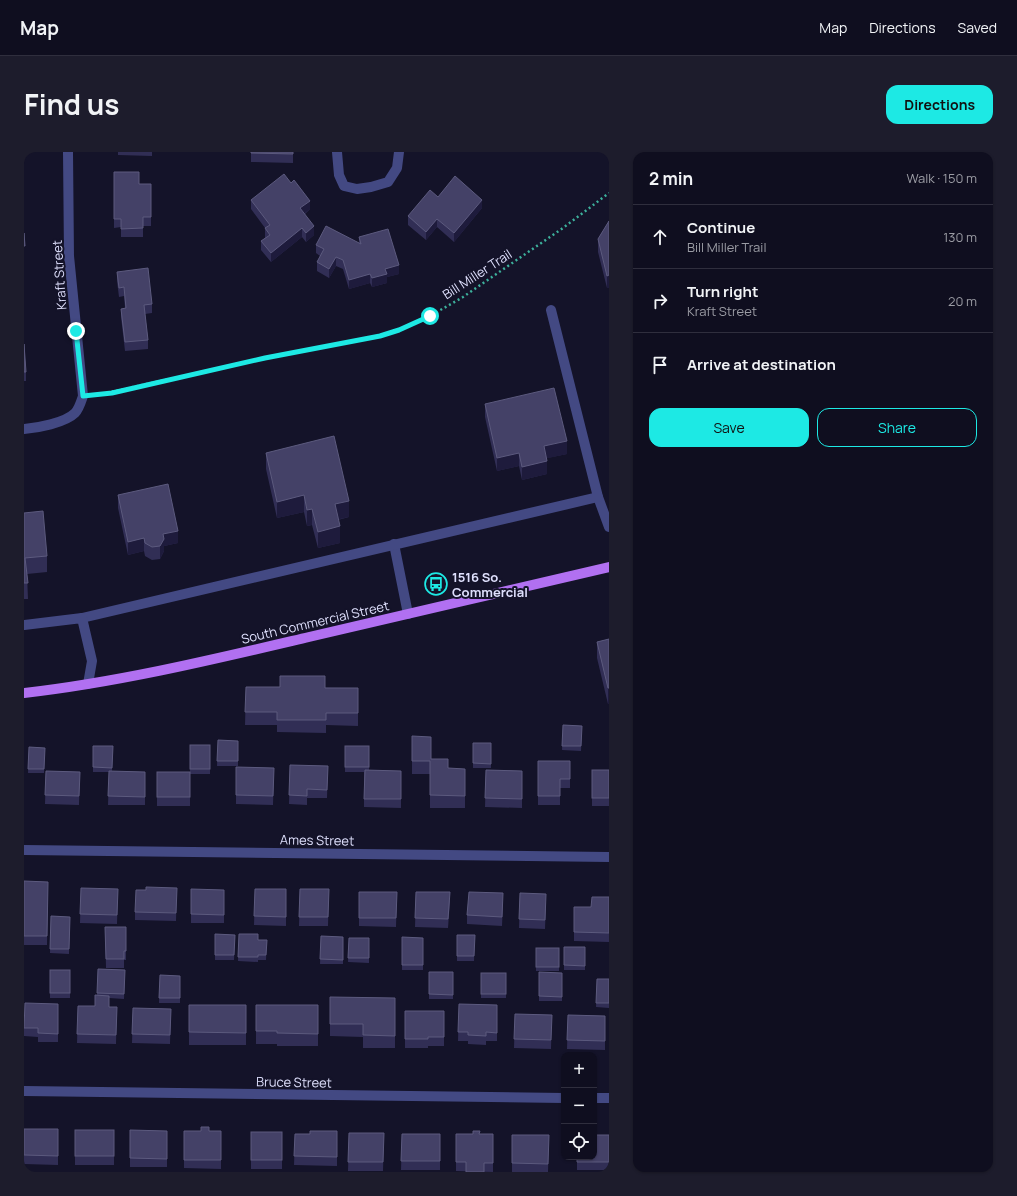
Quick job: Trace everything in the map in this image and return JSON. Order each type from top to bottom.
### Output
[{"type":"main road","name":"South Commercial Street","points":[[24,693],[136,676],[609,567]]},
{"type":"street","name":"Kraft Street","points":[[68,152],[69,256],[83,396]]},
{"type":"street","points":[[337,152],[339,175],[344,186],[357,189],[388,182],[397,168],[399,152]]},
{"type":"street","points":[[550,310],[598,497],[609,527]]},
{"type":"street","points":[[24,429],[49,424],[71,416],[79,407],[83,396]]},
{"type":"street","points":[[24,625],[82,618],[598,497]]},
{"type":"street","points":[[394,544],[408,614]]},
{"type":"street","points":[[82,618],[92,661],[88,684]]},
{"type":"street","name":"Ames Street","points":[[24,850],[609,857]]},
{"type":"street","name":"Bruce Street","points":[[24,1091],[561,1098]]},
{"type":"street","points":[[597,1098],[609,1098]]},
{"type":"path","name":"Bill Miller Trail","points":[[83,396],[112,393],[272,357],[380,336],[399,330],[430,316],[463,297],[563,228],[609,192]]},
{"type":"building","points":[[293,152],[293,154],[251,153]]},
{"type":"building","points":[[114,172],[139,172],[139,184],[151,184],[151,217],[143,217],[143,228],[121,229],[121,219],[114,219]]},
{"type":"building","points":[[284,174],[291,183],[294,180],[310,201],[300,208],[314,226],[306,233],[302,228],[271,253],[261,241],[270,235],[265,228],[270,225],[251,200]]},
{"type":"building","points":[[455,176],[482,200],[454,233],[437,219],[426,232],[408,216],[430,190],[438,197]]},
{"type":"building","points":[[609,221],[609,275],[607,276],[598,239]]},
{"type":"building","points":[[326,226],[361,244],[359,237],[388,229],[399,265],[385,269],[387,274],[372,278],[370,274],[349,280],[343,260],[336,257],[329,269],[317,262],[324,249],[316,245]]},
{"type":"building","points":[[148,268],[152,304],[144,305],[148,340],[125,342],[121,309],[126,308],[124,287],[119,288],[117,272]]},
{"type":"building","points":[[24,344],[26,372],[24,372]]},
{"type":"building","points":[[554,388],[567,441],[544,446],[547,461],[522,467],[519,453],[497,458],[485,404]]},
{"type":"building","points":[[334,436],[349,501],[335,504],[340,526],[318,532],[312,509],[307,510],[304,495],[277,502],[266,453]]},
{"type":"building","points":[[168,484],[178,531],[163,534],[164,539],[160,546],[152,547],[145,543],[144,538],[128,542],[118,495]]},
{"type":"building","points":[[43,511],[47,556],[25,558],[28,583],[24,583],[24,513]]},
{"type":"building","points":[[609,639],[609,688],[608,688],[597,642]]},
{"type":"building","points":[[280,676],[325,676],[325,688],[358,688],[358,713],[326,713],[326,720],[277,720],[277,712],[245,712],[246,687],[280,687]]},
{"type":"building","points":[[563,725],[582,726],[581,746],[562,746]]},
{"type":"building","points":[[412,736],[431,737],[431,759],[448,759],[448,768],[465,769],[465,796],[430,795],[430,761],[412,761]]},
{"type":"building","points":[[218,740],[238,741],[238,761],[217,761]]},
{"type":"building","points":[[473,743],[491,743],[491,764],[473,763]]},
{"type":"building","points":[[190,745],[210,745],[210,769],[190,769]]},
{"type":"building","points":[[93,746],[113,746],[112,768],[93,767]]},
{"type":"building","points":[[345,746],[369,746],[369,767],[345,767]]},
{"type":"building","points":[[29,747],[45,748],[44,769],[28,769]]},
{"type":"building","points":[[538,761],[570,761],[570,779],[560,779],[560,796],[538,796]]},
{"type":"building","points":[[290,765],[328,766],[327,790],[307,789],[307,796],[289,795]]},
{"type":"building","points":[[236,767],[274,768],[273,796],[236,795]]},
{"type":"building","points":[[365,770],[401,771],[401,799],[364,799]]},
{"type":"building","points":[[486,770],[522,771],[522,799],[485,798]]},
{"type":"building","points":[[592,770],[609,770],[609,798],[592,798]]},
{"type":"building","points":[[46,771],[80,772],[79,796],[45,795]]},
{"type":"building","points":[[109,771],[145,772],[145,797],[108,796]]},
{"type":"building","points":[[157,772],[190,772],[190,797],[157,797]]},
{"type":"building","points":[[24,881],[48,882],[47,936],[24,936]]},
{"type":"building","points":[[146,887],[177,888],[176,913],[135,912],[136,890],[146,890]]},
{"type":"building","points":[[81,888],[118,889],[117,915],[80,914]]},
{"type":"building","points":[[191,889],[224,890],[224,915],[191,914]]},
{"type":"building","points":[[255,889],[286,889],[286,917],[254,916]]},
{"type":"building","points":[[300,889],[329,889],[328,917],[299,917]]},
{"type":"building","points":[[359,892],[397,892],[396,918],[359,918]]},
{"type":"building","points":[[416,892],[450,892],[448,919],[415,918]]},
{"type":"building","points":[[469,892],[503,893],[502,917],[467,915]]},
{"type":"building","points":[[520,893],[546,894],[545,920],[519,919]]},
{"type":"building","points":[[592,897],[609,897],[609,933],[574,932],[574,907],[591,907]]},
{"type":"building","points":[[51,916],[70,917],[69,949],[50,949]]},
{"type":"building","points":[[105,927],[126,927],[126,951],[124,951],[124,959],[106,959]]},
{"type":"building","points":[[215,934],[235,935],[234,955],[215,955]]},
{"type":"building","points":[[239,934],[258,934],[258,940],[267,940],[266,955],[258,955],[258,957],[238,957]]},
{"type":"building","points":[[457,935],[475,935],[474,956],[457,956]]},
{"type":"building","points":[[321,936],[343,937],[343,960],[320,959]]},
{"type":"building","points":[[402,937],[423,938],[423,965],[402,965]]},
{"type":"building","points":[[349,938],[369,938],[369,958],[348,958]]},
{"type":"building","points":[[564,947],[585,947],[585,966],[564,965]]},
{"type":"building","points":[[536,948],[559,948],[559,967],[536,967]]},
{"type":"building","points":[[98,969],[125,970],[124,994],[97,993]]},
{"type":"building","points":[[50,970],[70,970],[70,993],[50,993]]},
{"type":"building","points":[[429,972],[453,972],[453,995],[429,994]]},
{"type":"building","points":[[539,972],[562,973],[562,997],[539,996]]},
{"type":"building","points":[[481,973],[506,973],[506,994],[481,994]]},
{"type":"building","points":[[160,975],[180,976],[180,998],[159,998]]},
{"type":"building","points":[[597,979],[609,979],[609,1003],[596,1003]]},
{"type":"building","points":[[95,995],[109,996],[109,1007],[117,1007],[116,1035],[77,1034],[78,1006],[95,1006]]},
{"type":"building","points":[[330,997],[395,998],[395,1036],[363,1035],[363,1024],[330,1024]]},
{"type":"building","points":[[25,1003],[58,1004],[58,1034],[38,1033],[38,1028],[24,1028]]},
{"type":"building","points":[[459,1004],[497,1005],[497,1033],[486,1032],[486,1036],[468,1035],[468,1032],[458,1032]]},
{"type":"building","points":[[189,1005],[246,1005],[246,1033],[189,1032]]},
{"type":"building","points":[[256,1005],[318,1005],[318,1034],[256,1031]]},
{"type":"building","points":[[133,1008],[171,1009],[170,1035],[132,1034]]},
{"type":"building","points":[[405,1011],[444,1011],[444,1037],[405,1039]]},
{"type":"building","points":[[515,1014],[552,1015],[551,1040],[514,1039]]},
{"type":"building","points":[[568,1015],[605,1016],[605,1041],[567,1040]]},
{"type":"building","points":[[201,1127],[209,1127],[209,1131],[221,1131],[221,1160],[184,1160],[184,1131],[201,1131]]},
{"type":"building","points":[[24,1129],[58,1129],[58,1156],[24,1155]]},
{"type":"building","points":[[75,1130],[114,1130],[114,1156],[75,1156]]},
{"type":"building","points":[[130,1130],[167,1131],[167,1159],[130,1158]]},
{"type":"building","points":[[310,1131],[337,1131],[337,1157],[294,1156],[295,1134],[310,1134]]},
{"type":"building","points":[[473,1131],[480,1131],[479,1134],[493,1134],[493,1163],[484,1163],[484,1172],[466,1172],[466,1162],[456,1162],[456,1134],[473,1134]]},
{"type":"building","points":[[251,1132],[282,1132],[282,1160],[251,1160]]},
{"type":"building","points":[[349,1133],[384,1133],[383,1162],[348,1162]]},
{"type":"building","points":[[402,1134],[440,1134],[440,1161],[401,1161]]},
{"type":"building","points":[[512,1135],[549,1135],[548,1164],[512,1163]]},
{"type":"building","points":[[597,1135],[609,1135],[609,1162],[577,1162],[577,1160],[597,1160]]},
{"type":"place","name":"1516 So. Commercial","points":[[436,584]]},
{"type":"route","points":[[76,331],[83,396],[112,393],[265,358],[380,336],[399,330],[430,316]]}]
